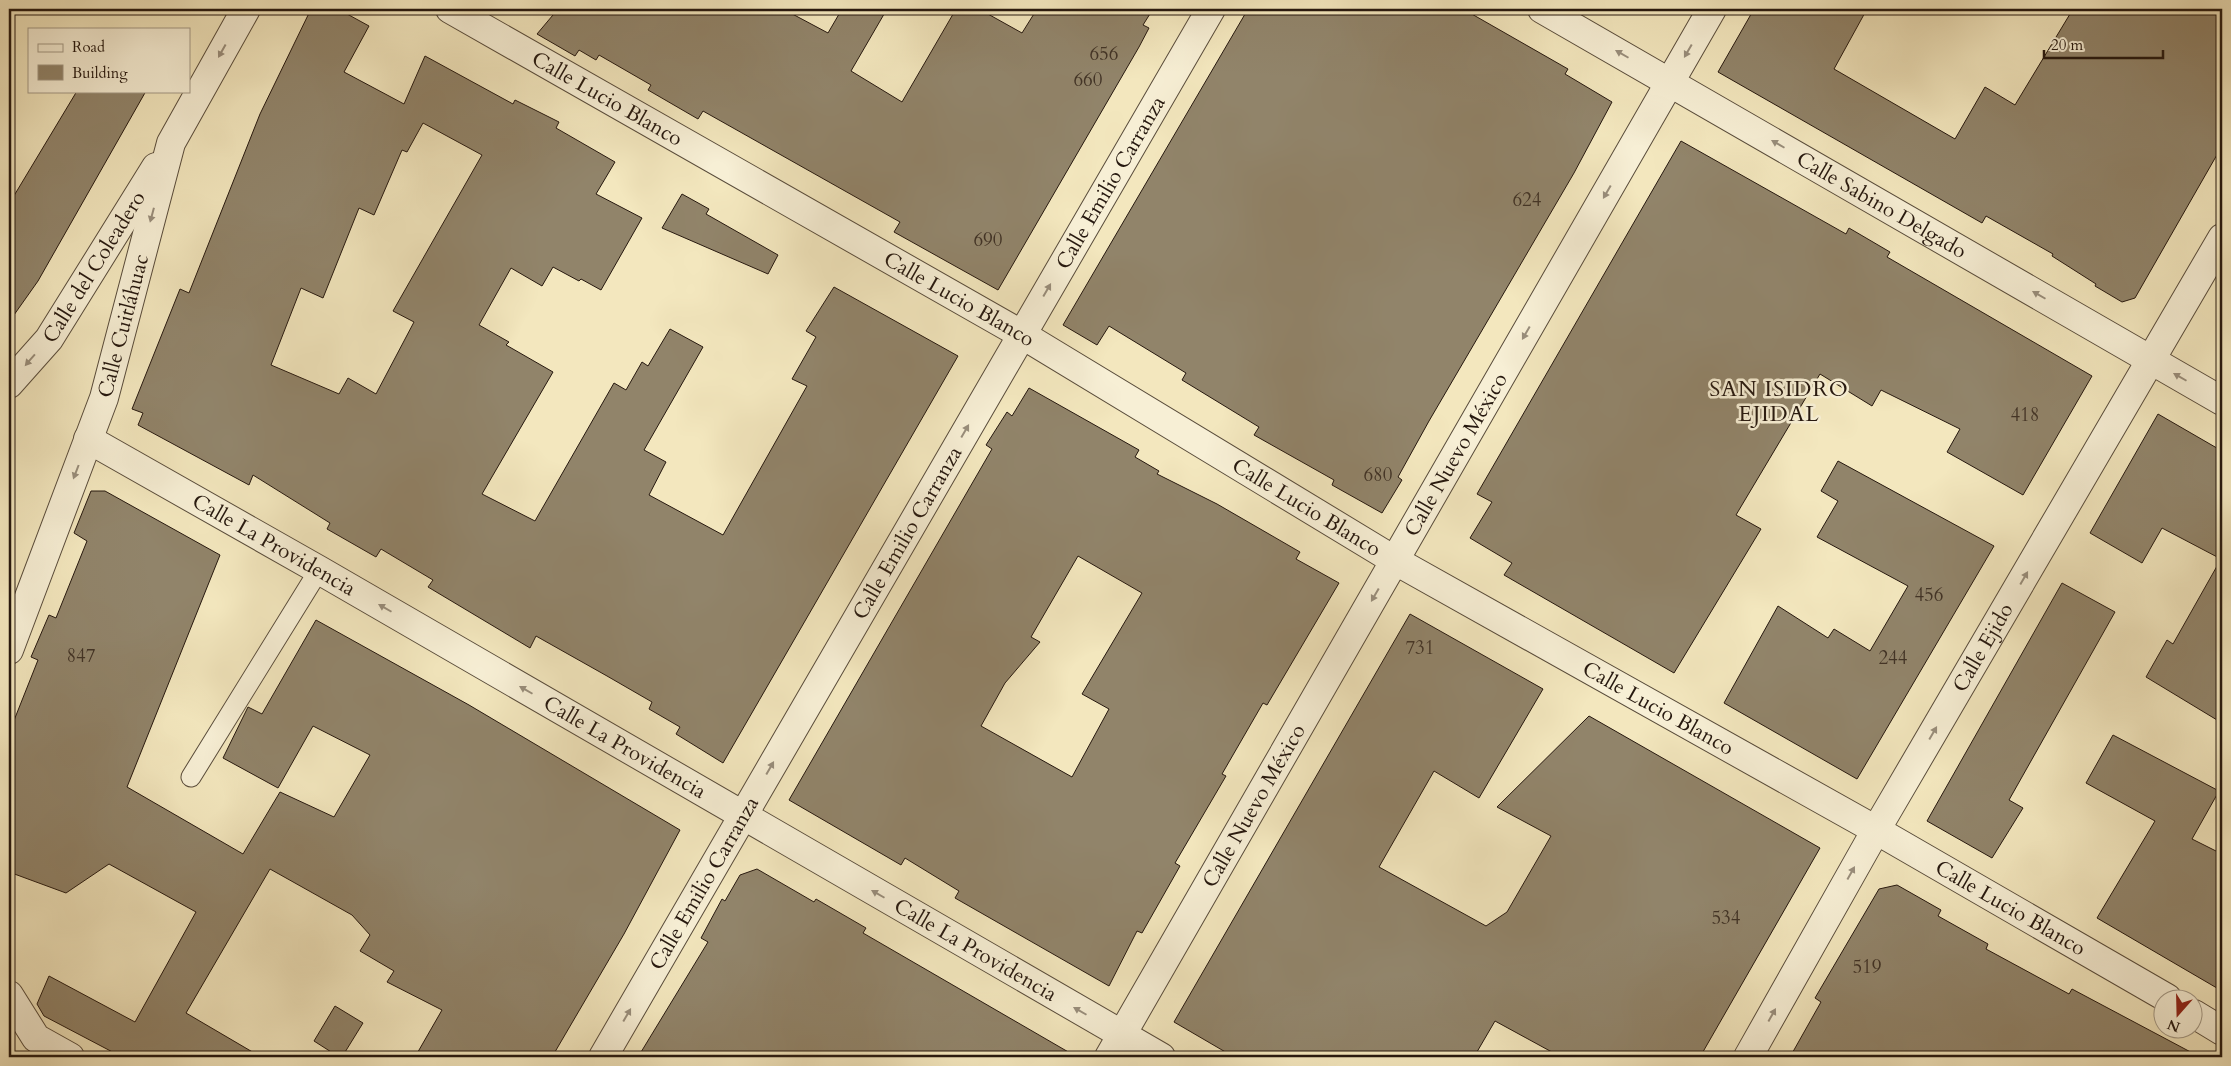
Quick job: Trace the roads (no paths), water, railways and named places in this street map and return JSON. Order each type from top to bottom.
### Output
[{"type":"street","name":"Calle Cuitláhuac","points":[[9,650],[104,398],[171,143],[246,9]]},
{"type":"street","name":"Calle Lucio Blanco","points":[[450,9],[1021,334],[1394,560],[1876,830],[2154,990]]},
{"type":"street","name":"Calle Emilio Carranza","points":[[603,1057],[1211,9]]},
{"type":"street","name":"Calle Sabino Delgado","points":[[1542,9],[2222,401]]},
{"type":"street","name":"Calle Nuevo México","points":[[1116,1046],[1712,9]]},
{"type":"street","name":"Calle del Coleadero","points":[[9,384],[49,339],[171,143]]},
{"type":"street","name":"Calle Ejido","points":[[1748,1057],[1876,830],[2222,238]]},
{"type":"street","name":"Calle La Providencia","points":[[88,438],[743,816],[1116,1046],[1161,1057]]},
{"type":"street","points":[[9,995],[36,1038],[70,1057]]},
{"type":"street","points":[[2204,1020],[2222,1031]]},
{"type":"lane","points":[[191,778],[319,570]]},
{"type":"district","name":"SAN ISIDRO EJIDAL","points":[[1779,402]]}]
